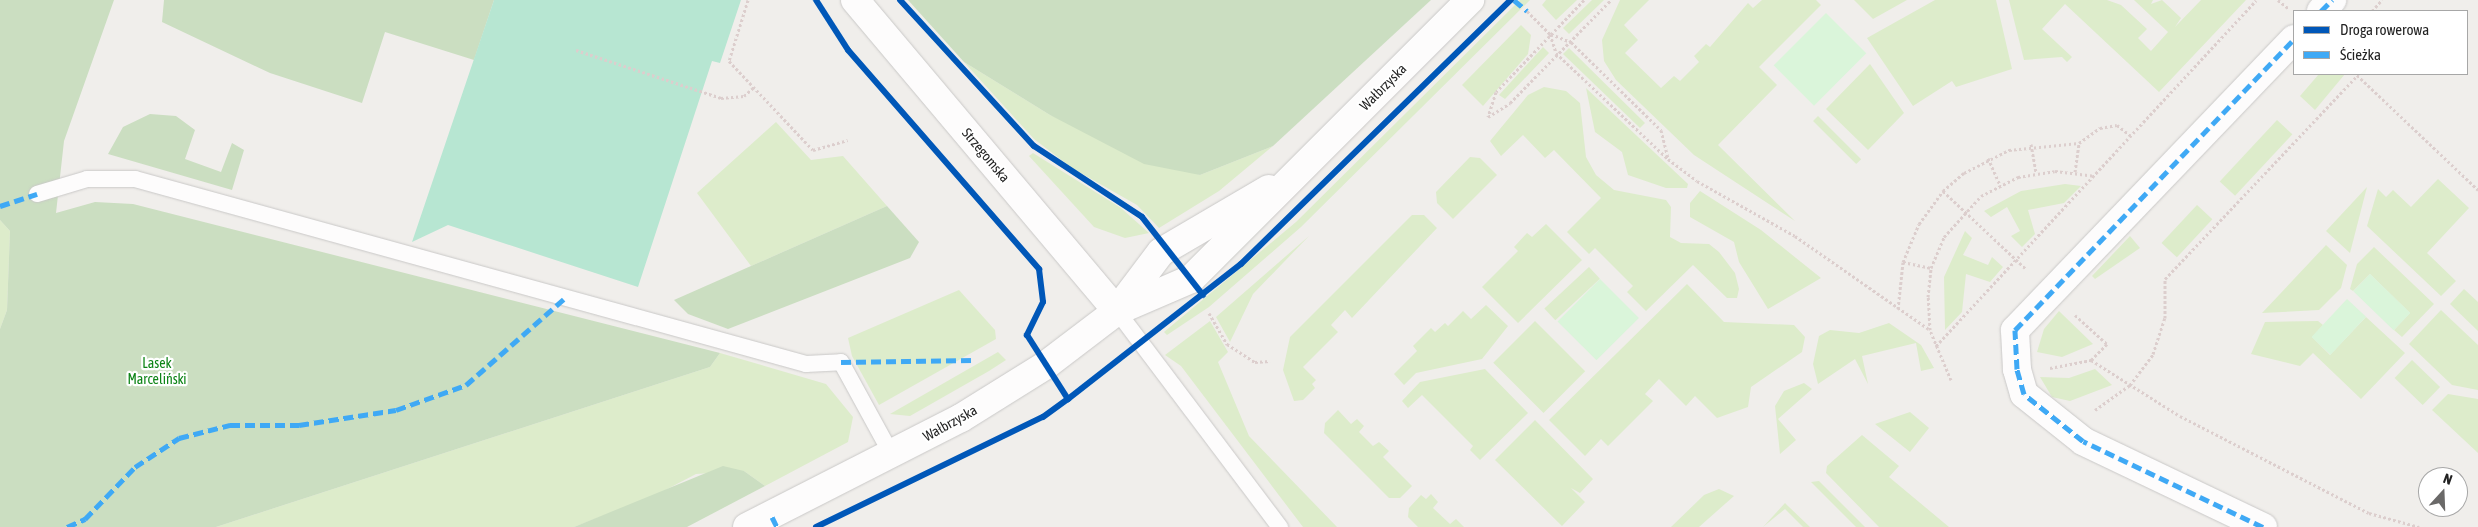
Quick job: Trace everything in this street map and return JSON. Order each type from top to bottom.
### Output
[{"type":"street","name":"Strzegomska","points":[[854,0],[1117,311]]},
{"type":"street","name":"Wałbrzyska","points":[[747,527],[775,522],[1030,376],[1117,311],[1191,279],[1470,0]]},
{"type":"street","points":[[2322,10],[2332,0]]},
{"type":"street","points":[[2263,527],[2083,441],[2024,394],[2017,369],[2014,330],[2293,40]]},
{"type":"street","name":"Wałbrzyska","points":[[1117,311],[1160,252],[1296,174]]},
{"type":"lane","points":[[37,194],[87,179],[135,178],[806,364],[841,362],[892,455]]},
{"type":"lane","points":[[1117,311],[1280,527]]},
{"type":"path","points":[[748,0],[729,60],[813,150],[848,140]]},
{"type":"path","points":[[1584,0],[1496,92],[1488,117],[1510,104],[1556,53],[1571,42],[1611,0]]},
{"type":"path","points":[[1936,346],[2256,0]]},
{"type":"path","points":[[2373,10],[2382,0]]},
{"type":"path","points":[[1527,11],[1550,34],[1571,42],[1661,130],[1668,159]]},
{"type":"path","points":[[1550,34],[1556,53],[1668,159],[1697,181],[1795,236],[1898,310],[1930,330]]},
{"type":"path","points":[[576,50],[721,98],[744,96],[754,87]]},
{"type":"path","points":[[2058,421],[2097,409],[2130,386],[2153,354],[2165,318],[2165,279],[2356,75]]},
{"type":"path","points":[[2358,75],[2478,190]]},
{"type":"path","points":[[1898,310],[1903,262],[1918,224],[1943,191],[1988,158],[2031,144],[2079,143],[2100,128],[2117,125],[2131,136]]},
{"type":"path","points":[[2074,172],[2079,143]]},
{"type":"path","points":[[2031,144],[2036,173]]},
{"type":"path","points":[[1988,158],[2000,185]]},
{"type":"path","points":[[1951,380],[1930,330],[1931,268],[1944,237],[1964,211],[2000,185],[2036,173],[2074,172],[2094,176]]},
{"type":"path","points":[[1903,262],[1931,268]]},
{"type":"path","points":[[1209,313],[1227,344],[1255,362],[1270,361]]},
{"type":"path","points":[[2017,369],[2062,368],[2091,360],[2130,386],[2369,513],[2418,527]]},
{"type":"green space","name":"Lasek Marceliński","points":[[0,0],[114,0],[64,141],[56,213],[95,202],[133,204],[720,353],[710,367],[216,527],[0,527],[0,329],[7,310],[10,231],[0,220]]},
{"type":"green space","points":[[164,0],[494,0],[474,60],[385,32],[362,103],[270,73],[162,22]]},
{"type":"green space","points":[[494,0],[741,0],[720,63],[712,61],[638,287],[448,225],[412,242]]},
{"type":"green space","points":[[908,0],[1431,0],[1273,146],[1200,175],[1144,164],[1050,115],[964,62]]},
{"type":"green space","points":[[1520,0],[1530,0],[1301,227],[1209,307],[1167,335],[1164,332],[1296,222]]},
{"type":"green space","points":[[1546,0],[1577,0],[1556,20],[1542,5]]},
{"type":"green space","points":[[1592,0],[1604,0],[1569,34],[1563,28]]},
{"type":"green space","points":[[1620,0],[1649,0],[1624,25],[1638,40],[1625,53],[1661,88],[1674,76],[1680,81],[1699,62],[1694,56],[1706,44],[1710,47],[1748,3],[1753,8],[1762,0],[1816,0],[1821,5],[1759,67],[1777,85],[1718,145],[1795,221],[1694,155],[1616,80],[1604,61],[1602,40]]},
{"type":"green space","points":[[1854,0],[1907,0],[1873,19]]},
{"type":"green space","points":[[1935,0],[1996,0],[2012,69],[1956,87],[1952,81],[1913,106],[1867,38]]},
{"type":"green space","points":[[2009,0],[2107,0],[2121,5],[2147,29],[2138,38],[2151,51],[2168,32],[2134,0],[2153,0],[2151,4],[2162,0],[2181,18],[2175,27],[2201,0],[2246,0],[2159,92],[2065,4],[2042,29],[2072,57],[2067,62],[2062,57],[2024,60]]},
{"type":"green space","points":[[1826,13],[1866,53],[1814,106],[1774,65]]},
{"type":"green space","points":[[1521,25],[1531,35],[1528,54],[1483,106],[1462,85]]},
{"type":"green space","points":[[1543,47],[1549,53],[1505,99],[1499,95]]},
{"type":"green space","points":[[1569,48],[1645,123],[1640,128],[1563,54]]},
{"type":"green space","points":[[964,62],[1050,115],[1200,175],[1273,146],[1219,191],[1159,228],[1137,205],[1072,168],[1034,139]]},
{"type":"green space","points":[[1870,64],[1904,113],[1868,150],[1826,109]]},
{"type":"green space","points":[[2318,75],[2344,75],[2315,110],[2300,96]]},
{"type":"green space","points":[[1544,87],[1566,91],[1580,103],[1586,157],[1596,175],[1614,190],[1666,200],[1671,207],[1670,237],[1681,243],[1709,244],[1719,252],[1735,273],[1739,289],[1737,298],[1727,298],[1693,265],[1646,311],[1627,292],[1633,286],[1595,248],[1589,254],[1567,232],[1601,198],[1554,150],[1545,158],[1523,135],[1501,156],[1490,141],[1528,95]]},
{"type":"green space","points":[[1586,88],[1688,184],[1687,188],[1666,188],[1628,175],[1622,152],[1595,132]]},
{"type":"green space","points":[[150,114],[176,116],[195,130],[185,159],[221,172],[232,143],[244,150],[232,190],[108,154],[123,127]]},
{"type":"green space","points":[[1818,116],[1861,159],[1856,164],[1813,121]]},
{"type":"green space","points":[[2277,120],[2292,134],[2235,196],[2220,181]]},
{"type":"green space","points":[[776,122],[811,160],[843,156],[887,206],[751,266],[697,193]]},
{"type":"green space","points":[[1033,153],[1121,208],[1149,233],[1125,238],[1094,227],[1029,156]]},
{"type":"green space","points":[[1470,157],[1480,158],[1497,175],[1453,219],[1437,203],[1436,192]]},
{"type":"green space","points":[[2438,179],[2469,208],[2427,253],[2456,281],[2441,296],[2367,226],[2378,189],[2386,197],[2393,190],[2411,207]]},
{"type":"green space","points":[[2065,184],[2081,186],[2064,203],[2028,210],[2035,234],[2022,247],[2011,236],[2020,231],[2007,207],[1991,217],[1984,211],[2021,191]]},
{"type":"green space","points":[[2367,187],[2350,253],[2326,231]]},
{"type":"green space","points":[[1700,191],[1761,230],[1821,278],[1768,309],[1739,262],[1734,242],[1690,217],[1690,203]]},
{"type":"green space","points":[[2197,205],[2212,219],[2177,257],[2162,243]]},
{"type":"green space","points":[[887,206],[919,242],[910,258],[728,329],[688,314],[674,300]]},
{"type":"green space","points":[[1412,215],[1424,215],[1437,228],[1352,318],[1345,310],[1331,325],[1338,332],[1303,367],[1316,380],[1312,384],[1315,388],[1303,400],[1294,401],[1283,370],[1290,337]]},
{"type":"green space","points":[[0,220],[10,231],[7,310],[0,329]]},
{"type":"green space","points":[[1546,224],[1582,260],[1518,323],[1482,287],[1518,251],[1514,247],[1527,233],[1532,237]]},
{"type":"green space","points":[[1965,231],[1972,238],[1963,255],[1988,265],[1992,257],[2003,267],[1990,282],[1966,274],[1962,312],[1945,330],[1944,277]]},
{"type":"green space","points":[[1309,236],[1253,294],[1230,342],[1216,317]]},
{"type":"green space","points":[[2130,236],[2140,248],[2095,279],[2092,276]]},
{"type":"green space","points":[[2326,245],[2347,265],[2341,288],[2319,310],[2262,313]]},
{"type":"green space","points":[[2374,247],[2434,304],[2402,337],[2394,330],[2410,313],[2370,274],[2353,291],[2350,289],[2357,264]]},
{"type":"green space","points":[[1589,267],[1600,279],[1555,320],[1544,309]]},
{"type":"green space","points":[[2370,274],[2410,313],[2394,330],[2353,291]]},
{"type":"green space","points":[[1600,279],[1639,318],[1596,360],[1558,321]]},
{"type":"green space","points":[[1687,284],[1724,322],[1794,325],[1805,337],[1802,352],[1751,387],[1748,407],[1717,418],[1695,396],[1686,406],[1659,379],[1645,394],[1653,401],[1608,446],[1601,439],[1585,456],[1549,420]]},
{"type":"green space","points":[[2464,289],[2478,302],[2478,331],[2450,304]]},
{"type":"green space","points":[[959,290],[995,330],[996,339],[879,405],[852,356],[848,338]]},
{"type":"green space","points":[[2347,299],[2366,317],[2331,355],[2312,337]]},
{"type":"green space","points":[[1486,305],[1508,326],[1482,359],[1416,373],[1404,385],[1394,374],[1417,351],[1413,346],[1431,328],[1435,332],[1445,323],[1448,326],[1463,311],[1471,319]]},
{"type":"green space","points":[[2441,310],[2478,345],[2478,390],[2452,385],[2409,344]]},
{"type":"green space","points":[[2059,311],[2093,344],[2062,357],[2037,352],[2044,329]]},
{"type":"green space","points":[[2366,317],[2405,353],[2361,399],[2313,353],[2300,366],[2251,354],[2265,322],[2318,321],[2323,325],[2312,337],[2330,355]]},
{"type":"green space","points":[[1210,321],[1228,352],[1218,362],[1249,436],[1337,527],[1303,527],[1181,366],[1165,355]]},
{"type":"green space","points":[[1535,321],[1585,371],[1543,413],[1493,363]]},
{"type":"green space","points":[[1889,323],[1921,345],[1934,368],[1921,371],[1916,343],[1862,356],[1868,384],[1855,359],[1818,384],[1813,364],[1819,336],[1830,330],[1859,333]]},
{"type":"green space","points":[[998,352],[1006,360],[989,371],[910,416],[890,414]]},
{"type":"green space","points":[[720,353],[826,384],[853,417],[848,442],[765,486],[744,471],[696,474],[654,496],[574,527],[216,527],[710,367]]},
{"type":"green space","points":[[2412,360],[2440,387],[2423,405],[2395,378]]},
{"type":"green space","points":[[1485,369],[1528,413],[1480,460],[1470,450],[1473,446],[1422,395],[1408,408],[1402,401],[1420,382]]},
{"type":"green space","points":[[2095,369],[2112,385],[2070,401],[2052,397],[2040,377],[2069,378]]},
{"type":"green space","points":[[1804,383],[1812,389],[1778,419],[1796,440],[1780,454],[1775,406],[1784,391]]},
{"type":"green space","points":[[2448,394],[2478,399],[2478,453],[2432,410]]},
{"type":"green space","points":[[1338,410],[1351,424],[1357,419],[1364,426],[1359,432],[1373,446],[1379,442],[1389,451],[1383,457],[1412,486],[1400,498],[1389,498],[1324,433],[1325,423]]},
{"type":"green space","points":[[1910,412],[1929,428],[1910,452],[1875,424]]},
{"type":"green space","points":[[1535,420],[1593,479],[1580,493],[1571,488],[1585,502],[1562,526],[1495,460]]},
{"type":"green space","points":[[1862,435],[1899,466],[1889,477],[1949,527],[1879,527],[1826,473],[1827,466]]},
{"type":"green space","points":[[723,466],[744,471],[765,486],[687,527],[574,527]]},
{"type":"green space","points":[[1819,481],[1865,527],[1856,527],[1811,482]]},
{"type":"green space","points":[[1719,489],[1734,496],[1699,527],[1671,527],[1704,495]]},
{"type":"green space","points":[[1431,494],[1438,502],[1433,508],[1450,524],[1456,519],[1464,527],[1418,527],[1408,517],[1409,508],[1421,495],[1426,499]]},
{"type":"green space","points":[[1785,503],[1810,527],[1803,527],[1785,509],[1763,527]]},
{"type":"marked path","points":[[1514,0],[1527,11]]},
{"type":"marked path","points":[[2322,10],[2332,0]]},
{"type":"marked path","points":[[2263,527],[2083,441],[2024,394],[2017,369],[2015,330],[2293,40]]},
{"type":"marked path","points":[[0,206],[37,194]]},
{"type":"marked path","points":[[67,527],[85,519],[135,467],[179,438],[230,425],[299,425],[396,410],[466,385],[566,297]]},
{"type":"marked path","points":[[841,362],[974,360]]},
{"type":"marked path","points":[[772,517],[777,527]]},
{"type":"cycle path","points":[[816,0],[848,50],[1039,269],[1043,302],[1027,335],[1068,399]]},
{"type":"cycle path","points":[[900,0],[1034,146],[1142,217],[1203,295]]},
{"type":"cycle path","points":[[816,527],[1043,417],[1068,399],[1241,264],[1511,0]]}]
